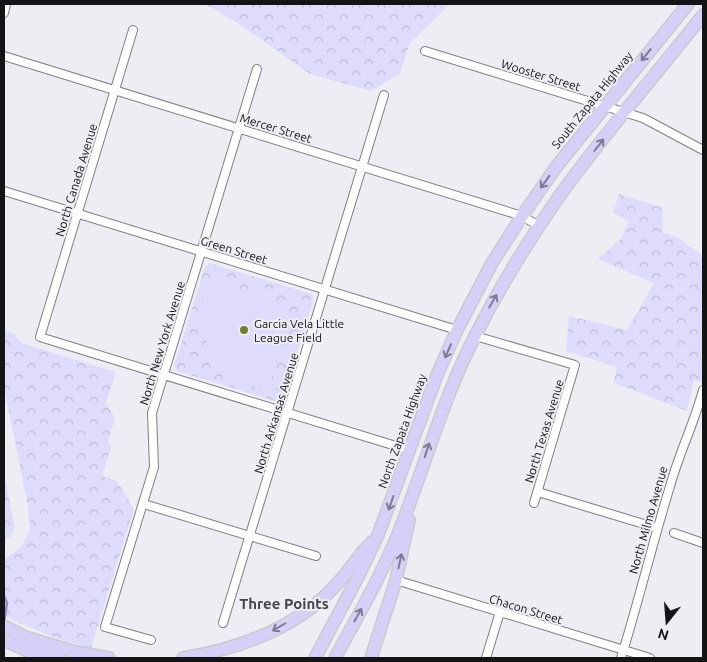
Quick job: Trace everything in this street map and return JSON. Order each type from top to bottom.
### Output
[{"type":"main road","name":"South Zapata Highway","points":[[522,216],[556,167],[688,4]]},
{"type":"main road","points":[[335,658],[376,583],[392,549],[445,405],[475,336],[513,268],[539,226],[568,185],[703,15]]},
{"type":"main road","name":"North Zapata Highway","points":[[315,658],[355,584],[378,535],[437,375],[457,330],[492,263],[522,216]]},
{"type":"main road","points":[[371,658],[396,580],[418,476]]},
{"type":"main road","points":[[183,658],[210,654],[246,642],[271,632],[294,618],[314,605],[335,587],[359,554],[378,535]]},
{"type":"main road","points":[[4,626],[35,658]]},
{"type":"main road","points":[[4,640],[19,641],[109,658]]},
{"type":"main road","points":[[19,641],[43,658]]},
{"type":"main road","points":[[19,641],[59,658]]},
{"type":"main road","points":[[19,641],[72,658]]},
{"type":"street","points":[[4,13],[6,4]]},
{"type":"street","name":"North Canada Avenue","points":[[133,30],[40,337],[163,375]]},
{"type":"street","name":"Wooster Street","points":[[425,51],[643,118],[703,150]]},
{"type":"street","name":"Mercer Street","points":[[4,56],[522,216],[539,226]]},
{"type":"street","name":"North New York Avenue","points":[[151,640],[105,627],[154,467],[152,413],[257,69]]},
{"type":"street","name":"North Arkansas Avenue","points":[[223,623],[384,95]]},
{"type":"street","name":"Green Street","points":[[4,191],[457,330]]},
{"type":"street","name":"North Texas Avenue","points":[[475,336],[575,366],[534,503]]},
{"type":"street","points":[[163,375],[409,450]]},
{"type":"street","name":"North Milmo Avenue","points":[[622,654],[677,462],[700,403],[703,390]]},
{"type":"street","points":[[538,492],[657,528]]},
{"type":"street","points":[[144,504],[316,556]]},
{"type":"street","points":[[674,534],[703,543]]},
{"type":"street","name":"Chacon Street","points":[[396,580],[500,612],[622,654],[650,658]]},
{"type":"street","points":[[486,658],[500,612]]},
{"type":"green space","points":[[205,4],[449,4],[410,43],[400,74],[371,91],[310,74],[239,24]]},
{"type":"green space","points":[[619,194],[663,208],[663,233],[677,237],[703,256],[703,382],[694,380],[687,411],[614,383],[617,367],[566,351],[569,316],[627,330],[654,283],[598,259],[620,240],[629,221],[613,213]]},
{"type":"green space","points":[[209,263],[312,294],[314,298],[283,400],[278,402],[177,371],[174,366],[205,267]]},
{"type":"green space","name":"Garcia Vela Little League Field","points":[[207,280],[286,305],[289,312],[268,392],[249,384],[233,374],[220,363],[211,350],[205,335],[202,319]]},
{"type":"green space","points":[[4,331],[14,333],[21,343],[116,372],[106,403],[115,418],[108,441],[111,448],[102,476],[117,481],[134,509],[91,648],[47,634],[4,615],[4,560],[21,547],[30,530],[28,506],[4,387]]},
{"type":"green space","points":[[4,474],[15,528],[10,537],[4,538]]},
{"type":"waterway","points":[[4,596],[7,603],[4,623]]},
{"type":"place","name":"Garcia Vela Little League Field","points":[[244,330]]},
{"type":"district","name":"Three Points","points":[[284,603]]}]
